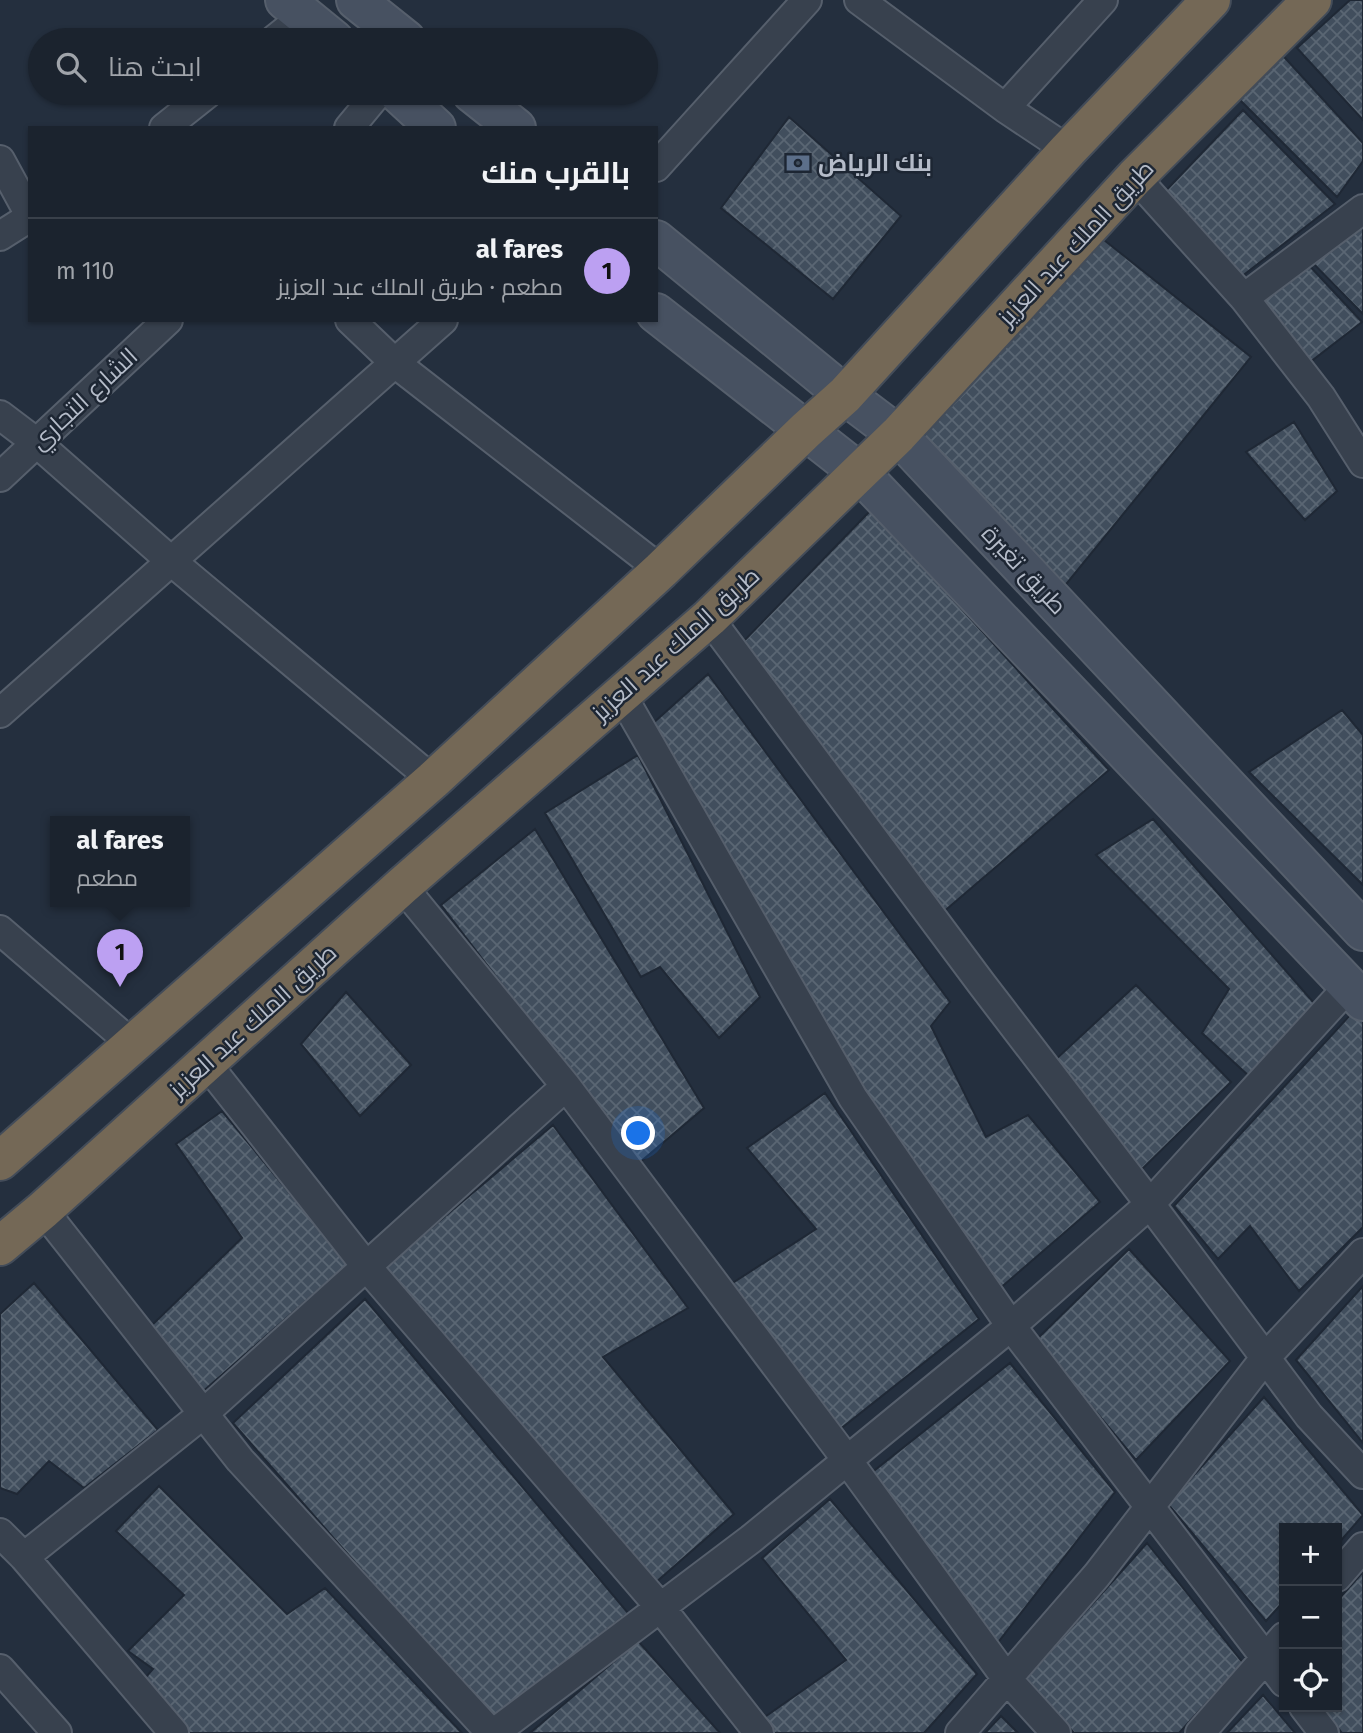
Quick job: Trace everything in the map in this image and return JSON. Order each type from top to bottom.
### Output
[{"type":"highway","points":[[0,1161],[433,780],[661,570],[845,395],[1068,150],[1211,0]]},
{"type":"highway","name":"طريق الملك عبد العزيز","points":[[0,1246],[402,887],[709,618],[898,435],[1135,177],[1312,0]]},
{"type":"main road","points":[[360,1],[392,28]]},
{"type":"main road","points":[[294,8],[319,28]]},
{"type":"main road","points":[[411,105],[434,126]]},
{"type":"main road","points":[[487,105],[513,126]]},
{"type":"main road","name":"طريق تغيرة","points":[[658,242],[845,395],[898,435],[1363,932]]},
{"type":"main road","name":"طريق تغيرة","points":[[658,315],[860,473],[1356,994]]},
{"type":"street","points":[[658,165],[807,0]]},
{"type":"street","points":[[859,0],[1005,108],[1068,150]]},
{"type":"street","points":[[1005,108],[1103,0]]},
{"type":"street","points":[[282,28],[294,8]]},
{"type":"street","points":[[167,126],[193,105]]},
{"type":"street","points":[[351,126],[368,105]]},
{"type":"street","points":[[0,160],[28,212]]},
{"type":"street","points":[[1135,177],[1244,298],[1321,397],[1363,463]]},
{"type":"street","points":[[1244,298],[1363,209]]},
{"type":"street","points":[[0,236],[28,217]]},
{"type":"street","name":"الشارع التجاري","points":[[0,477],[166,322]]},
{"type":"street","points":[[352,322],[395,363],[661,570]]},
{"type":"street","points":[[0,713],[441,322]]},
{"type":"street","points":[[0,415],[37,443],[171,561],[433,780]]},
{"type":"street","points":[[709,618],[1309,1416],[1363,1474]]},
{"type":"street","points":[[621,695],[853,1098],[1011,1326],[1279,1675]]},
{"type":"street","points":[[402,887],[566,1086],[847,1460],[1007,1679],[1056,1733]]},
{"type":"street","points":[[0,930],[132,1045]]},
{"type":"street","points":[[43,1210],[240,1460],[493,1733],[751,1538],[1011,1326],[1150,1204],[1356,994]]},
{"type":"street","points":[[206,1063],[366,1266],[660,1607],[759,1733]]},
{"type":"street","points":[[24,1558],[203,1414],[566,1086]]},
{"type":"street","points":[[960,1733],[1097,1575],[1265,1358],[1363,1253]]},
{"type":"street","points":[[0,1533],[174,1733]]},
{"type":"street","points":[[1342,1571],[1363,1547]]},
{"type":"street","points":[[1200,1733],[1279,1643]]},
{"type":"street","points":[[0,1669],[57,1733]]},
{"type":"street","points":[[1308,1712],[1324,1733]]},
{"type":"building","points":[[1350,0],[1363,0],[1363,120],[1297,48]]},
{"type":"building","points":[[1275,47],[1363,143],[1363,161],[1337,197],[1230,90]]},
{"type":"building","points":[[1243,110],[1335,204],[1232,284],[1156,201]]},
{"type":"building","name":"بنك الرياض","points":[[789,117],[901,216],[833,299],[721,208]]},
{"type":"building","points":[[1363,217],[1363,314],[1307,257]]},
{"type":"building","points":[[1099,236],[1251,357],[1063,588],[910,435]]},
{"type":"building","points":[[1305,261],[1362,322],[1305,366],[1250,299]]},
{"type":"building","points":[[1294,422],[1337,491],[1305,520],[1246,452]]},
{"type":"building","points":[[871,510],[1109,770],[941,914],[741,644]]},
{"type":"building","points":[[708,674],[950,1002],[931,1026],[986,1137],[1028,1115],[1100,1202],[998,1290],[858,1080],[651,725]]},
{"type":"building","points":[[1342,710],[1363,735],[1363,885],[1249,772]]},
{"type":"building","points":[[638,755],[760,997],[719,1038],[660,967],[641,977],[545,813]]},
{"type":"building","points":[[1153,819],[1314,1003],[1249,1076],[1202,1033],[1229,989],[1096,855]]},
{"type":"building","points":[[535,829],[704,1108],[639,1163],[441,905]]},
{"type":"building","points":[[1136,985],[1231,1082],[1140,1171],[1054,1061]]},
{"type":"building","points":[[346,992],[411,1065],[360,1116],[301,1044]]},
{"type":"building","points":[[1354,1011],[1363,1021],[1363,1227],[1299,1291],[1250,1226],[1218,1259],[1174,1206]]},
{"type":"building","points":[[825,1093],[979,1319],[839,1430],[728,1286],[816,1229],[747,1148]]},
{"type":"building","points":[[222,1111],[348,1264],[200,1394],[151,1326],[242,1238],[176,1144]]},
{"type":"building","points":[[553,1125],[688,1308],[603,1357],[734,1514],[655,1583],[385,1267]]},
{"type":"building","points":[[1129,1249],[1230,1361],[1136,1460],[1036,1340]]},
{"type":"building","points":[[34,1283],[158,1430],[84,1488],[49,1461],[17,1494],[0,1488],[0,1314]]},
{"type":"building","points":[[1363,1286],[1363,1443],[1296,1360]]},
{"type":"building","points":[[365,1299],[628,1613],[492,1719],[233,1423]]},
{"type":"building","points":[[1010,1363],[1115,1492],[996,1645],[870,1474]]},
{"type":"building","points":[[1264,1397],[1363,1515],[1342,1539],[1342,1523],[1279,1523],[1279,1607],[1266,1621],[1168,1504]]},
{"type":"building","points":[[159,1486],[287,1614],[325,1588],[462,1733],[185,1733],[140,1684],[153,1669],[128,1651],[184,1595],[116,1531]]},
{"type":"building","points":[[830,1499],[977,1674],[924,1733],[774,1733],[762,1719],[846,1660],[762,1558]]},
{"type":"building","points":[[1147,1543],[1243,1663],[1179,1733],[1074,1733],[1026,1678]]},
{"type":"building","points":[[1363,1572],[1363,1733],[1342,1733],[1326,1712],[1342,1712],[1342,1595]]},
{"type":"building","points":[[638,1641],[720,1733],[530,1733]]},
{"type":"building","points":[[1263,1695],[1295,1733],[1227,1733]]},
{"type":"building","points":[[1001,1716],[1018,1733],[985,1733]]},
{"type":"place","name":"بنك الرياض","points":[[798,163]]},
{"type":"place","name":"al fares","points":[[120,987]]}]
